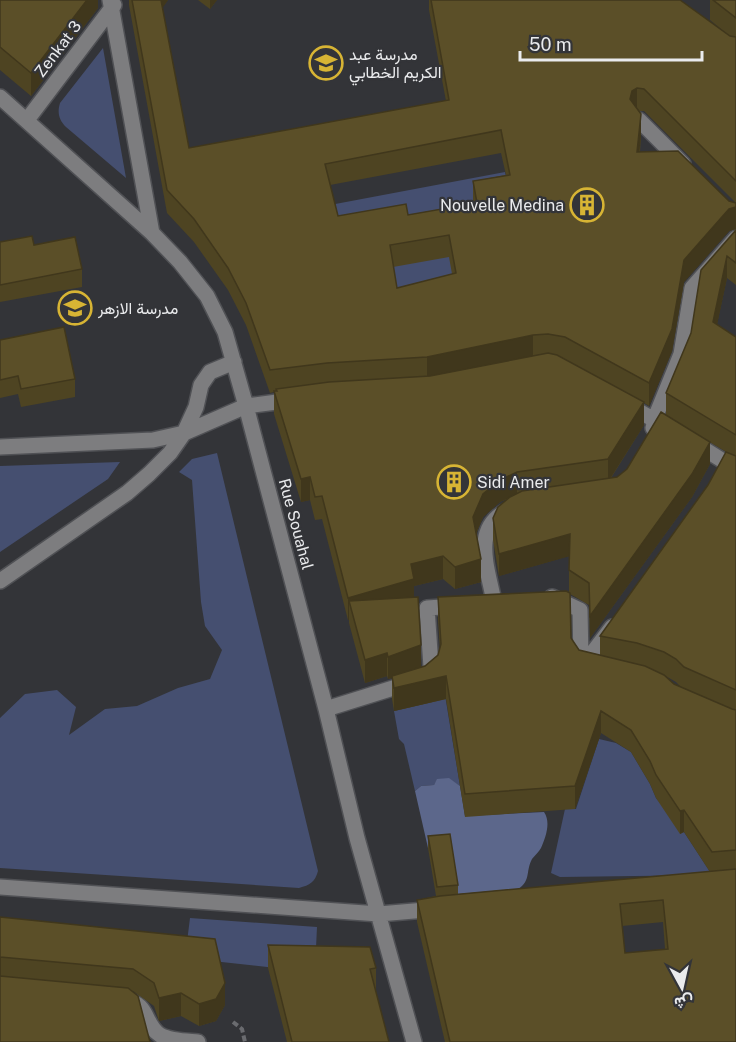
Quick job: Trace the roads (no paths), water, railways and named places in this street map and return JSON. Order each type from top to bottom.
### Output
[{"type":"street","name":"Zenkat 3","points":[[27,120],[113,3]]},
{"type":"street","points":[[113,3],[152,233]]},
{"type":"street","name":"Rue Souahal","points":[[0,97],[152,233],[180,261],[207,296],[225,332],[326,709],[357,838],[414,1042]]},
{"type":"street","points":[[639,120],[695,177]]},
{"type":"street","points":[[643,444],[654,427],[657,412],[681,354],[692,288],[736,238]]},
{"type":"street","points":[[0,581],[127,493],[149,474],[170,453],[184,433],[196,407],[201,385],[210,372],[234,362]]},
{"type":"street","points":[[0,447],[153,440],[184,433],[246,406],[305,398]]},
{"type":"street","points":[[617,399],[656,420],[726,467]]},
{"type":"street","points":[[326,709],[422,679],[429,674],[432,660],[427,608],[488,603],[483,539],[489,524],[519,504]]},
{"type":"street","points":[[534,598],[554,597],[580,610],[581,660],[584,664],[604,669]]},
{"type":"street","points":[[584,664],[623,612]]},
{"type":"street","points":[[0,887],[379,914],[448,908]]},
{"type":"street","points":[[110,999],[132,1001],[140,1006],[147,1013],[151,1027],[161,1035],[171,1039],[198,1042]]},
{"type":"place","name":"مدرسة عبد الكريم الخطابي","points":[[326,63]]},
{"type":"place","name":"Nouvelle Medina","points":[[587,205]]},
{"type":"place","name":"مدرسة الازهر","points":[[75,308]]},
{"type":"place","name":"Sidi Amer","points":[[454,482]]}]
